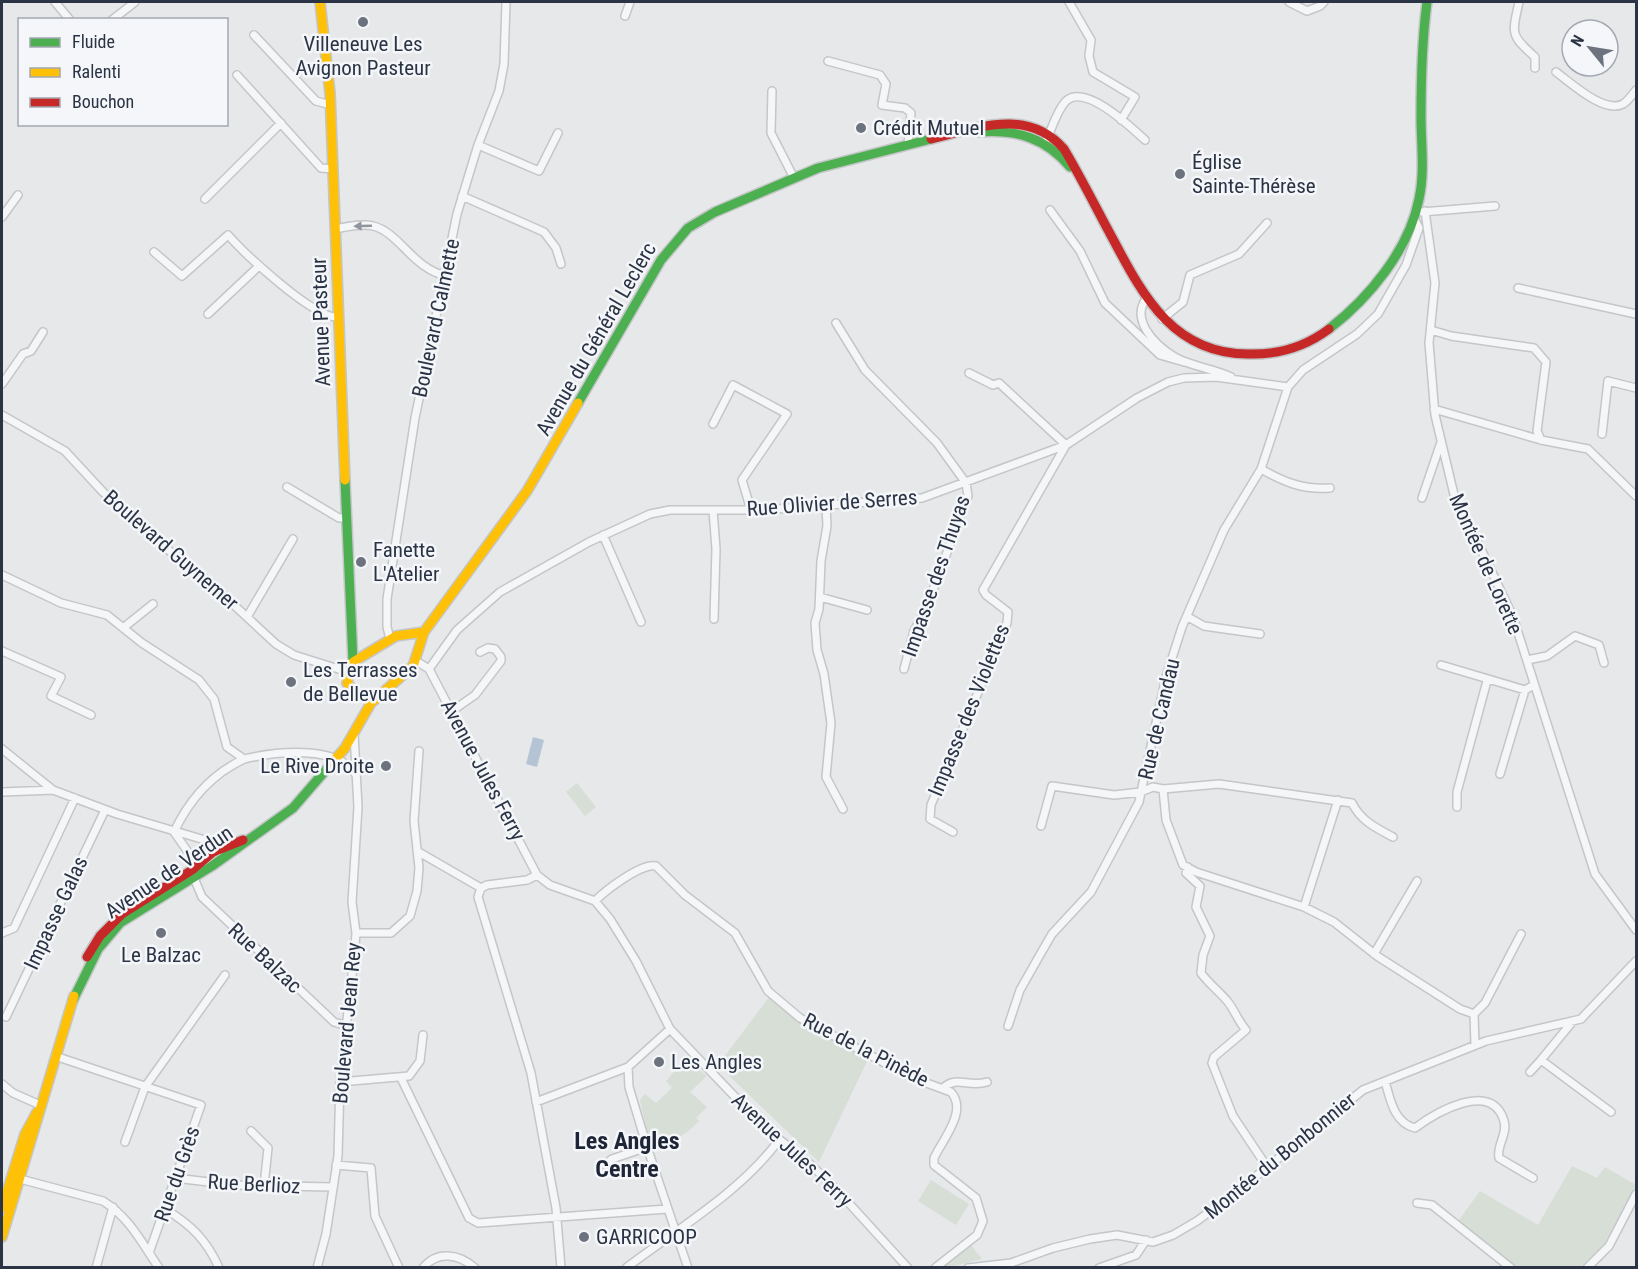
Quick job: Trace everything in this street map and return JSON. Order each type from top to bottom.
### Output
[{"type":"main road","name":"Avenue Pasteur","points":[[320,2],[321,30],[328,64],[331,105],[345,518],[353,662]]},
{"type":"main road","name":"Avenue du Général Leclerc","points":[[418,649],[424,632],[534,482],[673,243],[699,221],[794,178],[838,162],[991,124],[1011,122],[1030,125],[1049,134],[1064,149],[1146,299],[1162,319],[1186,337],[1224,352],[1258,355],[1299,345],[1320,335],[1357,308],[1387,268],[1419,213],[1422,181],[1422,60],[1427,2]]},
{"type":"main road","name":"Avenue du Général Leclerc","points":[[960,133],[1011,130],[1022,132],[1044,144],[1066,162],[1079,179]]},
{"type":"main road","points":[[363,713],[358,696],[347,683],[348,672],[353,662],[390,639],[424,632]]},
{"type":"main road","points":[[406,636],[418,649],[416,662]]},
{"type":"main road","points":[[351,642],[371,650]]},
{"type":"main road","name":"Avenue de Verdun","points":[[73,1000],[98,949],[120,923],[194,878],[293,808],[354,734],[363,713],[416,662]]},
{"type":"main road","points":[[358,696],[376,698]]},
{"type":"main road","name":"Avenue de Verdun","points":[[16,1178],[26,1134],[39,1108],[87,958],[107,928],[122,914],[219,850],[251,837]]},
{"type":"main road","points":[[2,1175],[16,1178]]},
{"type":"main road","points":[[2,1208],[16,1178]]},
{"type":"main road","points":[[2,1237],[16,1178]]},
{"type":"street","points":[[56,2],[68,18]]},
{"type":"street","points":[[115,18],[135,2]]},
{"type":"street","name":"Boulevard Calmette","points":[[390,639],[387,627],[387,599],[415,418],[462,196],[498,91],[504,64],[507,2]]},
{"type":"street","points":[[625,16],[630,2]]},
{"type":"street","points":[[1069,2],[1091,40],[1089,56],[1093,72],[1135,97],[1121,120]]},
{"type":"street","points":[[1289,2],[1307,11],[1324,2]]},
{"type":"street","points":[[1519,2],[1513,30],[1514,37],[1535,57],[1535,68]]},
{"type":"street","points":[[254,35],[316,101],[331,105]]},
{"type":"street","points":[[828,61],[880,75],[886,84],[882,105],[905,108],[911,112],[908,144]]},
{"type":"street","points":[[1556,72],[1587,96],[1611,105],[1622,105],[1636,90]]},
{"type":"street","points":[[237,75],[321,168],[333,169]]},
{"type":"street","points":[[772,91],[771,133],[794,178]]},
{"type":"street","points":[[1044,144],[1065,102],[1076,97],[1097,102],[1145,140]]},
{"type":"street","points":[[206,199],[281,123]]},
{"type":"street","points":[[478,146],[538,171],[558,134]]},
{"type":"street","points":[[2,217],[18,195]]},
{"type":"street","points":[[462,196],[544,232],[556,248],[561,264]]},
{"type":"street","points":[[1288,387],[1303,370],[1357,334],[1378,314],[1414,246],[1419,228],[1419,213],[1495,206]]},
{"type":"street","points":[[1050,210],[1080,251],[1105,303],[1160,356],[1242,381]]},
{"type":"street","name":"Montée de Lorette","points":[[1419,213],[1435,283],[1431,330],[1434,409],[1457,507],[1499,584],[1527,660],[1595,874],[1636,930]]},
{"type":"street","points":[[1162,319],[1183,302],[1190,275],[1239,254],[1267,223]]},
{"type":"street","points":[[335,228],[373,226],[388,234],[424,268],[446,276]]},
{"type":"street","points":[[154,252],[182,276],[228,235],[258,267],[310,307],[323,315],[338,317]]},
{"type":"street","points":[[208,314],[258,267]]},
{"type":"street","points":[[1518,288],[1636,314]]},
{"type":"street","points":[[1146,299],[1140,310],[1141,319],[1157,342],[1184,362]]},
{"type":"street","points":[[836,322],[866,370],[937,443],[966,483]]},
{"type":"street","points":[[1431,330],[1451,336],[1534,348],[1546,362],[1537,431],[1541,440]]},
{"type":"street","points":[[2,384],[23,354],[31,351],[43,332]]},
{"type":"street","points":[[969,373],[993,385],[999,383],[1066,445]]},
{"type":"street","name":"Rue Olivier de Serres","points":[[429,669],[458,630],[500,592],[603,535],[659,512],[751,510],[922,498],[1066,445],[1137,398],[1168,382],[1184,378],[1216,377],[1288,387]]},
{"type":"street","points":[[1602,434],[1608,381],[1636,388]]},
{"type":"street","points":[[713,424],[733,385],[788,414],[742,480],[751,510]]},
{"type":"street","name":"Rue de Candau","points":[[1141,792],[1166,677],[1224,530],[1261,469],[1288,387]]},
{"type":"street","points":[[1434,409],[1541,440],[1588,449],[1636,496]]},
{"type":"street","name":"Boulevard Guynemer","points":[[2,415],[65,451],[103,492],[157,542],[210,582],[276,644],[294,655],[348,672]]},
{"type":"street","points":[[1422,498],[1441,442]]},
{"type":"street","name":"Impasse des Violettes","points":[[953,832],[930,819],[931,805],[1007,623],[1008,612],[986,596],[983,590],[1066,445]]},
{"type":"street","points":[[1261,469],[1288,484],[1311,489],[1330,488]]},
{"type":"street","name":"Impasse des Thuyas","points":[[904,669],[905,658],[914,632],[927,606],[968,496],[966,483]]},
{"type":"street","points":[[288,487],[339,518],[345,518]]},
{"type":"street","points":[[826,506],[828,526],[821,561],[820,597],[815,622],[817,650],[824,674],[831,723],[826,777],[843,809]]},
{"type":"street","points":[[713,510],[716,549],[714,619]]},
{"type":"street","points":[[603,535],[641,622]]},
{"type":"street","points":[[247,617],[293,539]]},
{"type":"street","points":[[2,575],[61,603],[107,615],[200,680],[214,699],[227,747],[244,759]]},
{"type":"street","points":[[820,597],[867,610]]},
{"type":"street","points":[[123,628],[153,604]]},
{"type":"street","points":[[1188,617],[1204,626],[1260,634]]},
{"type":"street","points":[[1527,660],[1547,656],[1575,636],[1599,645],[1604,663]]},
{"type":"street","points":[[452,711],[475,695],[501,661],[495,649],[488,648],[480,652]]},
{"type":"street","points":[[2,651],[61,677],[51,696],[91,715]]},
{"type":"street","points":[[416,662],[429,669]]},
{"type":"street","points":[[1441,665],[1487,681],[1525,690],[1534,685]]},
{"type":"street","name":"Avenue Jules Ferry","points":[[429,669],[537,875]]},
{"type":"street","points":[[1457,807],[1457,792],[1487,681]]},
{"type":"street","points":[[1500,774],[1525,690]]},
{"type":"street","name":"Boulevard Jean Rey","points":[[317,1268],[326,1234],[336,1165],[340,1082],[356,933],[352,902],[357,778],[354,734]]},
{"type":"street","points":[[2,749],[53,790],[105,810],[215,843],[219,850],[219,861]]},
{"type":"street","points":[[356,933],[391,933],[410,916],[417,891],[419,868],[414,821],[419,751]]},
{"type":"street","points":[[174,832],[192,800],[225,768],[244,759],[267,753],[309,753],[336,758],[350,767],[357,778]]},
{"type":"street","points":[[1163,789],[1219,784],[1338,800],[1352,803],[1357,813],[1371,825],[1394,837]]},
{"type":"street","points":[[1008,1026],[1020,990],[1041,953],[1052,934],[1091,892],[1139,802],[1141,792],[1114,795],[1052,786],[1041,826]]},
{"type":"street","name":"Rue de Candau","points":[[1141,792],[1153,787],[1163,789],[1166,820],[1183,865],[1188,867],[1186,873],[1200,886],[1196,907],[1210,936],[1203,955],[1201,973],[1212,988],[1228,1002],[1234,1016],[1246,1030],[1214,1057],[1212,1063],[1233,1116],[1267,1167]]},
{"type":"street","points":[[2,792],[53,790]]},
{"type":"street","points":[[2,933],[14,928],[75,798]]},
{"type":"street","points":[[1304,907],[1338,800]]},
{"type":"street","name":"Impasse Galas","points":[[6,1017],[105,810]]},
{"type":"street","points":[[174,832],[196,866],[194,878]]},
{"type":"street","points":[[417,851],[481,888],[527,880],[537,875],[550,885],[595,901]]},
{"type":"street","name":"Rue de la Pinède","points":[[595,901],[606,891],[642,868],[656,866],[685,895],[735,933],[762,982],[790,1011],[810,1024],[875,1056],[913,1078],[943,1088],[955,1098],[958,1106],[955,1117],[934,1158],[934,1165],[976,1198],[983,1221],[977,1235],[935,1268]]},
{"type":"street","points":[[1188,867],[1304,907],[1334,922],[1374,954],[1460,1009],[1474,1014]]},
{"type":"street","name":"Rue Balzac","points":[[194,878],[202,897],[216,912],[334,1022],[347,1026]]},
{"type":"street","points":[[1374,954],[1417,881]]},
{"type":"street","points":[[481,888],[479,904],[531,1073],[557,1218],[561,1268]]},
{"type":"street","name":"Avenue Jules Ferry","points":[[595,901],[610,919],[636,961],[670,1029],[778,1140],[811,1165],[908,1268]]},
{"type":"street","points":[[1475,1045],[1474,1014],[1485,1004],[1521,934]]},
{"type":"street","name":"Montée du Bonbonnier","points":[[968,1268],[1011,1263],[1053,1248],[1090,1239],[1117,1235],[1153,1242],[1173,1235],[1197,1221],[1362,1090],[1475,1045],[1581,1019],[1602,1000],[1636,961]]},
{"type":"street","points":[[125,1142],[145,1087],[225,975]]},
{"type":"street","points":[[1530,1072],[1574,1021]]},
{"type":"street","points":[[536,1102],[628,1067],[670,1029]]},
{"type":"street","points":[[340,1082],[409,1076],[420,1057],[423,1035]]},
{"type":"street","name":"Rue du Grès","points":[[55,1056],[201,1105],[149,1253]]},
{"type":"street","points":[[1541,1060],[1611,1112]]},
{"type":"street","points":[[628,1067],[629,1087],[688,1268]]},
{"type":"street","points":[[401,1078],[469,1218],[478,1223],[668,1209]]},
{"type":"street","points":[[943,1088],[950,1082],[959,1081],[974,1086],[987,1082]]},
{"type":"street","points":[[1384,1081],[1393,1109],[1400,1119],[1415,1128],[1458,1103],[1468,1101],[1492,1105],[1499,1111],[1505,1123],[1498,1152],[1499,1158],[1533,1178]]},
{"type":"street","points":[[2,1084],[39,1108]]},
{"type":"street","points":[[251,1131],[268,1148],[264,1186]]},
{"type":"street","points":[[626,1268],[752,1172],[765,1160],[778,1140]]},
{"type":"street","points":[[605,1165],[612,1159],[647,1147]]},
{"type":"street","points":[[336,1165],[371,1168],[375,1216],[399,1268]]},
{"type":"street","points":[[16,1178],[104,1201],[133,1227],[159,1268]]},
{"type":"street","name":"Rue Berlioz","points":[[175,1178],[264,1186],[333,1187]]},
{"type":"street","points":[[1587,1268],[1609,1246],[1636,1194]]},
{"type":"street","points":[[1418,1203],[1432,1205],[1511,1268]]},
{"type":"street","points":[[96,1268],[113,1207]]},
{"type":"street","points":[[165,1209],[198,1233],[210,1246],[219,1268]]},
{"type":"street","points":[[1099,1268],[1136,1255],[1146,1240]]},
{"type":"street","points":[[423,1268],[434,1258],[451,1255],[459,1257],[475,1268]]},
{"type":"shaded area","points":[[577,783],[596,807],[585,816],[566,792]]},
{"type":"shaded area","points":[[770,996],[809,1028],[870,1055],[819,1162],[718,1065]]},
{"type":"shaded area","points":[[678,1067],[699,1070],[707,1076],[690,1092],[707,1107],[696,1118],[699,1121],[683,1135],[665,1143],[650,1145],[640,1100],[645,1094],[656,1103],[672,1088],[666,1081]]},
{"type":"shaded area","points":[[1572,1166],[1597,1178],[1605,1167],[1636,1185],[1603,1246],[1581,1266],[1516,1267],[1456,1224],[1480,1191],[1538,1225]]},
{"type":"shaded area","points":[[931,1180],[969,1204],[956,1225],[918,1201]]},
{"type":"shaded area","points":[[971,1245],[982,1259],[942,1267]]},
{"type":"water","points":[[533,737],[544,740],[537,767],[526,764]]},
{"type":"traffic: fast","points":[[1329,329],[1359,303],[1385,272],[1397,254],[1414,218],[1422,179],[1422,73],[1427,2]]},
{"type":"traffic: fast","points":[[979,132],[1018,134],[1040,142],[1061,157],[1070,167]]},
{"type":"traffic: fast","points":[[578,403],[661,260],[688,228],[715,212],[818,168],[931,139]]},
{"type":"traffic: fast","points":[[345,480],[353,662]]},
{"type":"traffic: fast","points":[[73,1000],[98,949],[120,923],[212,866],[293,808],[331,764]]},
{"type":"traffic: slow","points":[[320,2],[330,93],[345,480]]},
{"type":"traffic: slow","points":[[376,697],[358,696],[347,683],[353,662],[396,636],[424,632],[527,491],[578,403]]},
{"type":"traffic: slow","points":[[331,764],[345,748],[371,703],[413,666],[424,632]]},
{"type":"traffic: slow","points":[[2,1237],[74,996]]},
{"type":"traffic: slow","points":[[2,1208],[25,1134],[37,1112]]},
{"type":"traffic: jam","points":[[931,139],[1001,124],[1018,124],[1034,128],[1050,136],[1064,149],[1125,262],[1150,302],[1181,333],[1200,344],[1223,351],[1248,354],[1270,353],[1290,349],[1310,341],[1329,329]]},
{"type":"traffic: jam","points":[[87,957],[100,936],[122,914],[192,870],[213,852],[243,840]]},
{"type":"place","name":"Villeneuve Les Avignon Pasteur","points":[[363,22]]},
{"type":"place","name":"Crédit Mutuel","points":[[861,128]]},
{"type":"place","name":"Église Sainte-Thérèse","points":[[1180,174]]},
{"type":"place","name":"Fanette L'Atelier","points":[[361,562]]},
{"type":"place","name":"Les Terrasses de Bellevue","points":[[291,682]]},
{"type":"place","name":"Le Rive Droite","points":[[386,766]]},
{"type":"place","name":"Le Balzac","points":[[161,933]]},
{"type":"place","name":"Les Angles","points":[[659,1062]]},
{"type":"place","name":"GARRICOOP","points":[[584,1237]]},
{"type":"district","name":"Les Angles Centre","points":[[627,1155]]}]
